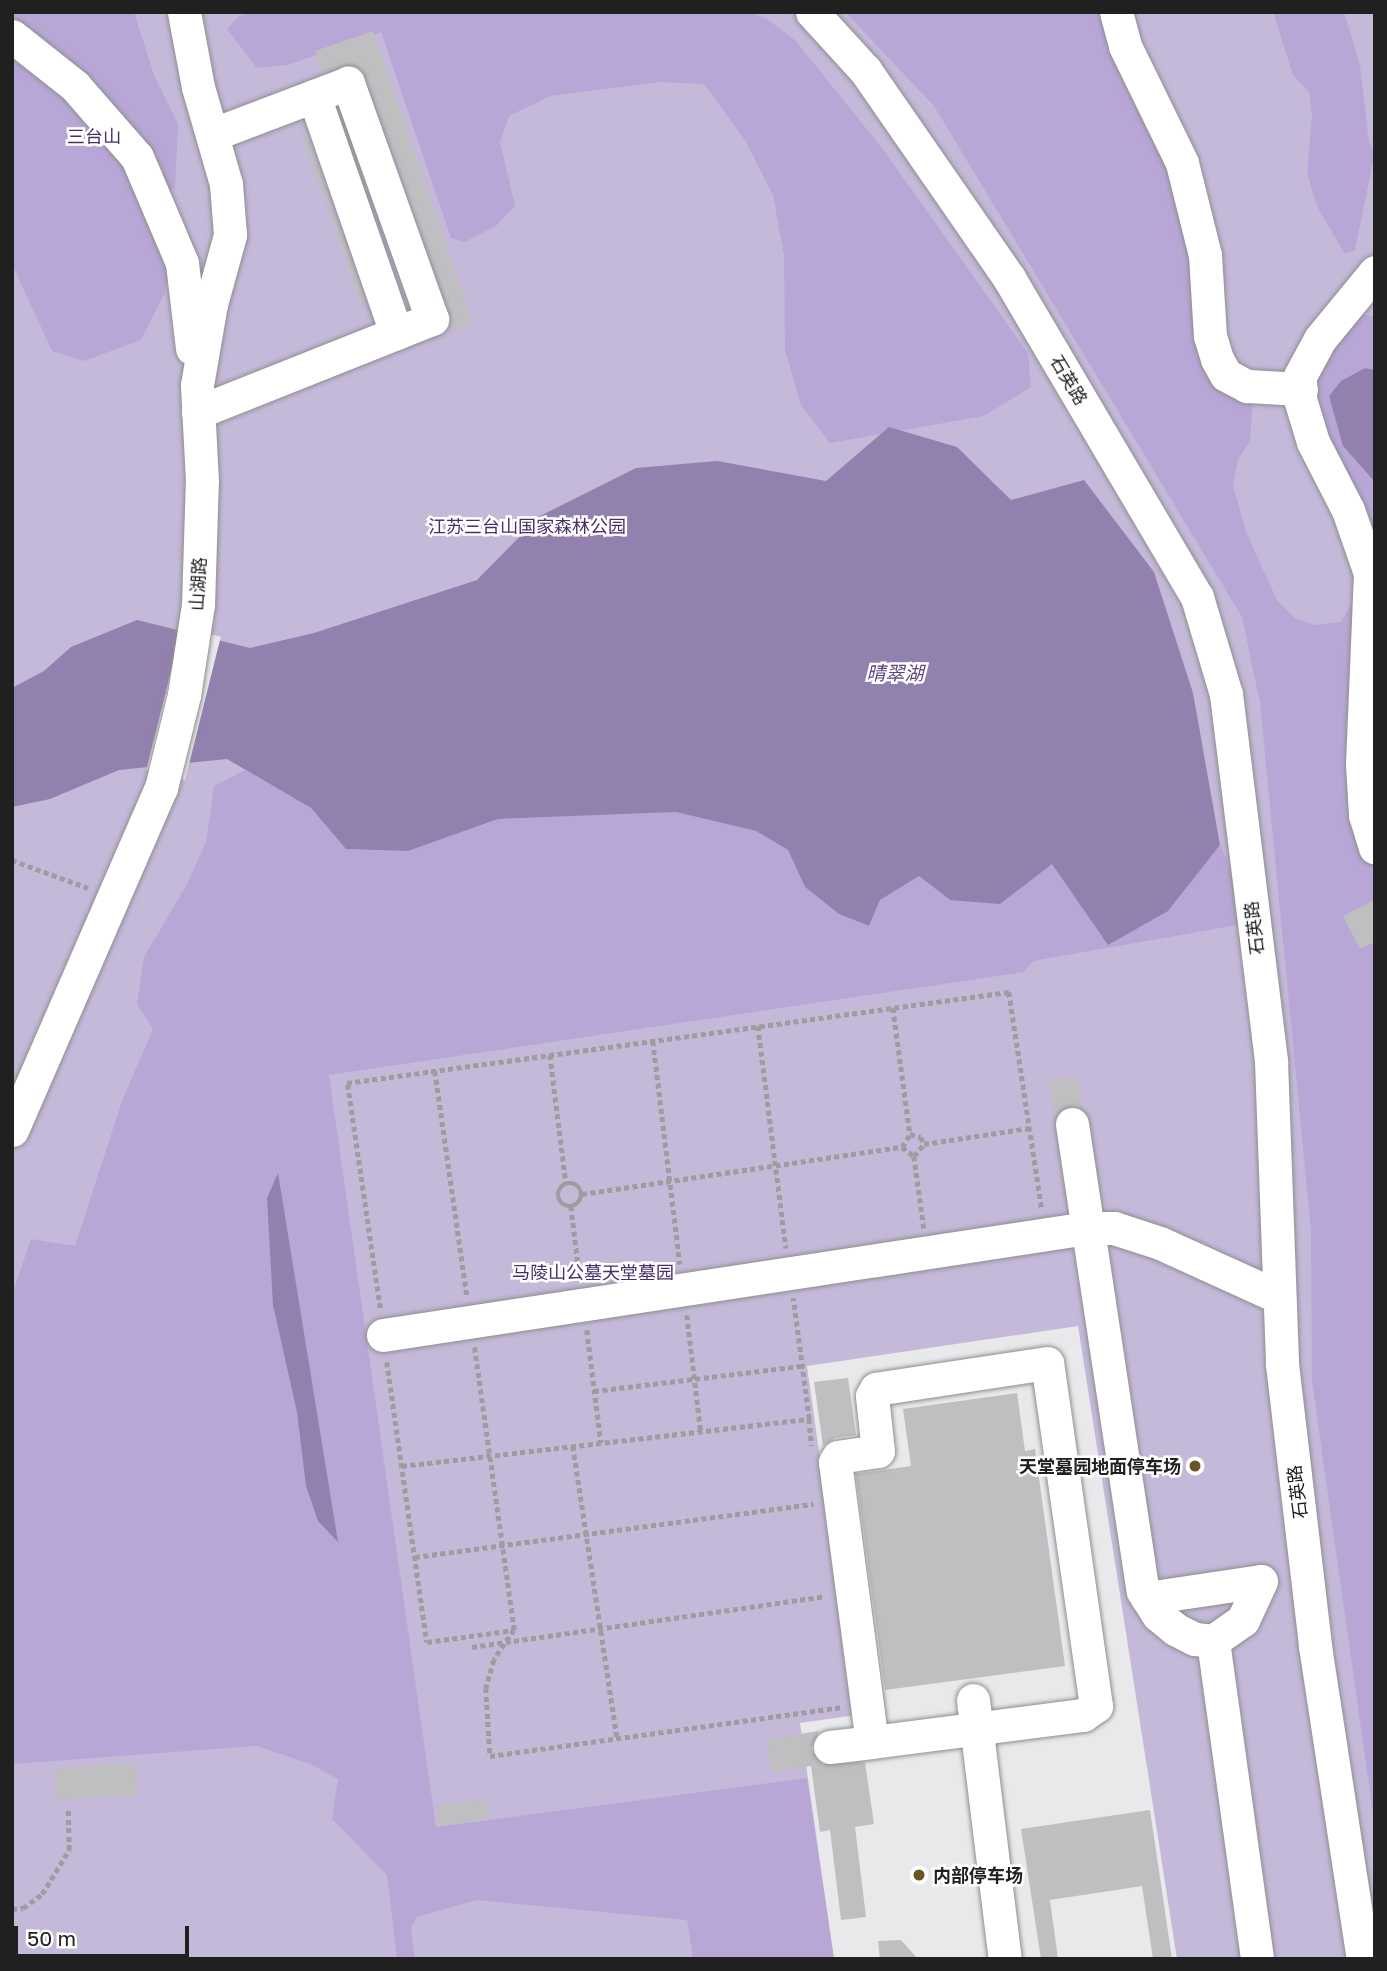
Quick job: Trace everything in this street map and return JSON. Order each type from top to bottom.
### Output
[{"type":"street","name":"山湖路","points":[[12,1130],[161,788],[184,695],[198,605],[198,398],[211,303],[230,235],[226,184],[214,134],[198,86],[184,12]]},
{"type":"street","name":"石英路","points":[[812,12],[864,69],[1009,278],[1197,597],[1226,694],[1269,1048],[1282,1364],[1315,1646],[1363,1959]]},
{"type":"street","points":[[1116,12],[1125,46],[1181,163],[1205,255],[1210,336],[1217,359],[1226,375],[1247,386],[1301,389]]},
{"type":"street","points":[[12,36],[75,86],[136,158],[182,263],[198,398],[432,319],[348,83],[214,134]]},
{"type":"street","points":[[1375,272],[1320,338],[1300,376],[1313,442],[1348,510],[1370,573],[1362,764],[1365,815],[1375,848]]},
{"type":"street","points":[[1072,1124],[1139,1571],[1147,1598],[1175,1629],[1195,1639],[1213,1641],[1243,1620],[1261,1581],[1147,1598]]},
{"type":"street","points":[[383,1335],[1087,1227],[1114,1228],[1160,1243],[1279,1297]]},
{"type":"street","points":[[830,1747],[872,1742],[975,1714],[1083,1715],[1096,1706],[1047,1363],[876,1389],[872,1396],[878,1451],[838,1457],[835,1462],[872,1742]]},
{"type":"street","points":[[1213,1641],[1257,1959]]},
{"type":"street","points":[[975,1714],[1005,1959]]},
{"type":"path","points":[[12,860],[115,898]]},
{"type":"path","points":[[514,1630],[427,1642],[347,1083],[1009,992],[1046,1234]]},
{"type":"path","points":[[893,1008],[910,1134],[902,1147]]},
{"type":"path","points":[[758,1026],[814,1455]]},
{"type":"path","points":[[653,1041],[702,1432]]},
{"type":"path","points":[[550,1055],[566,1184],[559,1192],[564,1205],[575,1205],[582,1194],[902,1147],[914,1156],[927,1252]]},
{"type":"path","points":[[435,1071],[514,1630],[494,1660],[486,1688],[490,1756],[847,1706]]},
{"type":"path","points":[[914,1156],[924,1144],[1030,1128]]},
{"type":"path","points":[[910,1134],[921,1137],[924,1144]]},
{"type":"path","points":[[566,1184],[577,1186],[582,1194]]},
{"type":"path","points":[[594,1391],[802,1366]]},
{"type":"path","points":[[402,1466],[809,1419]]},
{"type":"path","points":[[573,1447],[617,1738]]},
{"type":"path","points":[[415,1557],[820,1503]]},
{"type":"path","points":[[472,1647],[832,1595]]},
{"type":"path","points":[[12,1909],[23,1908],[42,1894],[69,1850],[68,1808]]},
{"type":"green space","name":"江苏三台山国家森林公园","points":[[12,12],[1375,12],[1375,1959],[1177,1959],[1078,1326],[807,1366],[856,1715],[800,1723],[834,1959],[12,1959]]},
{"type":"green space","name":"三台山","points":[[12,12],[134,12],[154,75],[178,124],[175,188],[142,203],[168,264],[165,293],[141,340],[84,361],[52,351],[12,264]]},
{"type":"green space","points":[[253,12],[750,12],[767,19],[795,40],[882,148],[1028,353],[1031,387],[984,416],[830,443],[801,405],[785,350],[784,255],[773,195],[745,140],[704,84],[661,82],[550,96],[509,116],[500,142],[515,206],[496,226],[465,242],[451,238],[381,32],[288,65],[257,68],[227,29],[239,16]]},
{"type":"green space","points":[[845,12],[1124,12],[1219,340],[1238,372],[1278,380],[1361,314],[1375,317],[1375,371],[1365,368],[1342,381],[1329,396],[1375,482],[1375,1828],[1312,1381],[1311,1231],[1260,703],[1242,617],[934,106]],"holes":[[[1253,396],[1290,400],[1360,590],[1341,622],[1315,625],[1295,618],[1277,600],[1246,532],[1233,486],[1238,459],[1250,441]]]},
{"type":"green space","points":[[1273,12],[1344,12],[1360,65],[1369,143],[1375,152],[1355,250],[1345,254],[1318,208],[1307,174],[1312,115],[1309,92],[1293,75]]},
{"type":"green space","points":[[245,770],[311,808],[346,849],[408,851],[498,819],[676,812],[756,831],[788,850],[805,887],[839,914],[869,926],[880,900],[919,876],[950,900],[1052,864],[1168,911],[1220,845],[1249,923],[1033,961],[1024,972],[329,1075],[436,1827],[807,1778],[834,1959],[693,1959],[687,1920],[477,1900],[417,1917],[411,1928],[415,1959],[397,1959],[387,1875],[332,1819],[338,1779],[310,1764],[257,1746],[12,1764],[12,1295],[31,1239],[75,1246],[122,1101],[153,1029],[137,1004],[144,957],[186,886],[206,842],[214,786]]},
{"type":"water","points":[[1365,368],[1375,370],[1375,482],[1343,446],[1329,396],[1341,381]]},
{"type":"water","name":"晴翠湖","points":[[889,427],[957,447],[1011,500],[1084,480],[1154,572],[1193,693],[1220,845],[1168,911],[1108,945],[1052,864],[1000,904],[950,900],[919,876],[880,900],[869,926],[839,914],[805,887],[788,850],[756,831],[676,812],[498,819],[408,851],[346,849],[311,808],[227,759],[119,770],[50,799],[12,807],[12,688],[44,671],[71,647],[137,620],[250,648],[314,633],[477,580],[540,516],[636,468],[717,461],[826,481]]},
{"type":"water","points":[[278,1173],[338,1542],[318,1521],[306,1486],[297,1412],[273,1305],[267,1198]]},
{"type":"pier","points":[[182,627],[221,637],[185,780],[146,771]]},
{"type":"building","points":[[373,31],[473,323],[451,331],[450,313],[366,77],[351,64],[322,72],[315,51]]},
{"type":"building","points":[[307,135],[366,305],[362,307],[302,137]]},
{"type":"building","points":[[1375,900],[1375,942],[1360,949],[1343,916]]},
{"type":"building","points":[[1078,1076],[1083,1109],[1068,1105],[1054,1114],[1048,1080]]},
{"type":"building","points":[[848,1378],[856,1435],[835,1438],[823,1446],[814,1382]]},
{"type":"building","points":[[1017,1393],[1025,1451],[1035,1449],[1065,1666],[885,1690],[856,1474],[911,1466],[903,1409]]},
{"type":"building","points":[[819,1731],[811,1749],[822,1764],[865,1762],[874,1824],[855,1827],[866,1917],[841,1920],[830,1830],[820,1832],[811,1766],[771,1772],[767,1739]]},
{"type":"building","points":[[135,1763],[137,1795],[56,1801],[54,1769]]},
{"type":"building","points":[[488,1798],[491,1819],[438,1826],[436,1805]]},
{"type":"building","points":[[1150,1810],[1172,1959],[1153,1959],[1142,1886],[1050,1900],[1058,1959],[1041,1959],[1021,1829]]},
{"type":"building","points":[[901,1940],[918,1959],[880,1959],[878,1941]]},
{"type":"place","name":"天堂墓园地面停车场","points":[[1195,1466]]},
{"type":"place","name":"内部停车场","points":[[919,1875]]},
{"type":"park label","name":"马陵山公墓天堂墓园","points":[[593,1272]]}]
